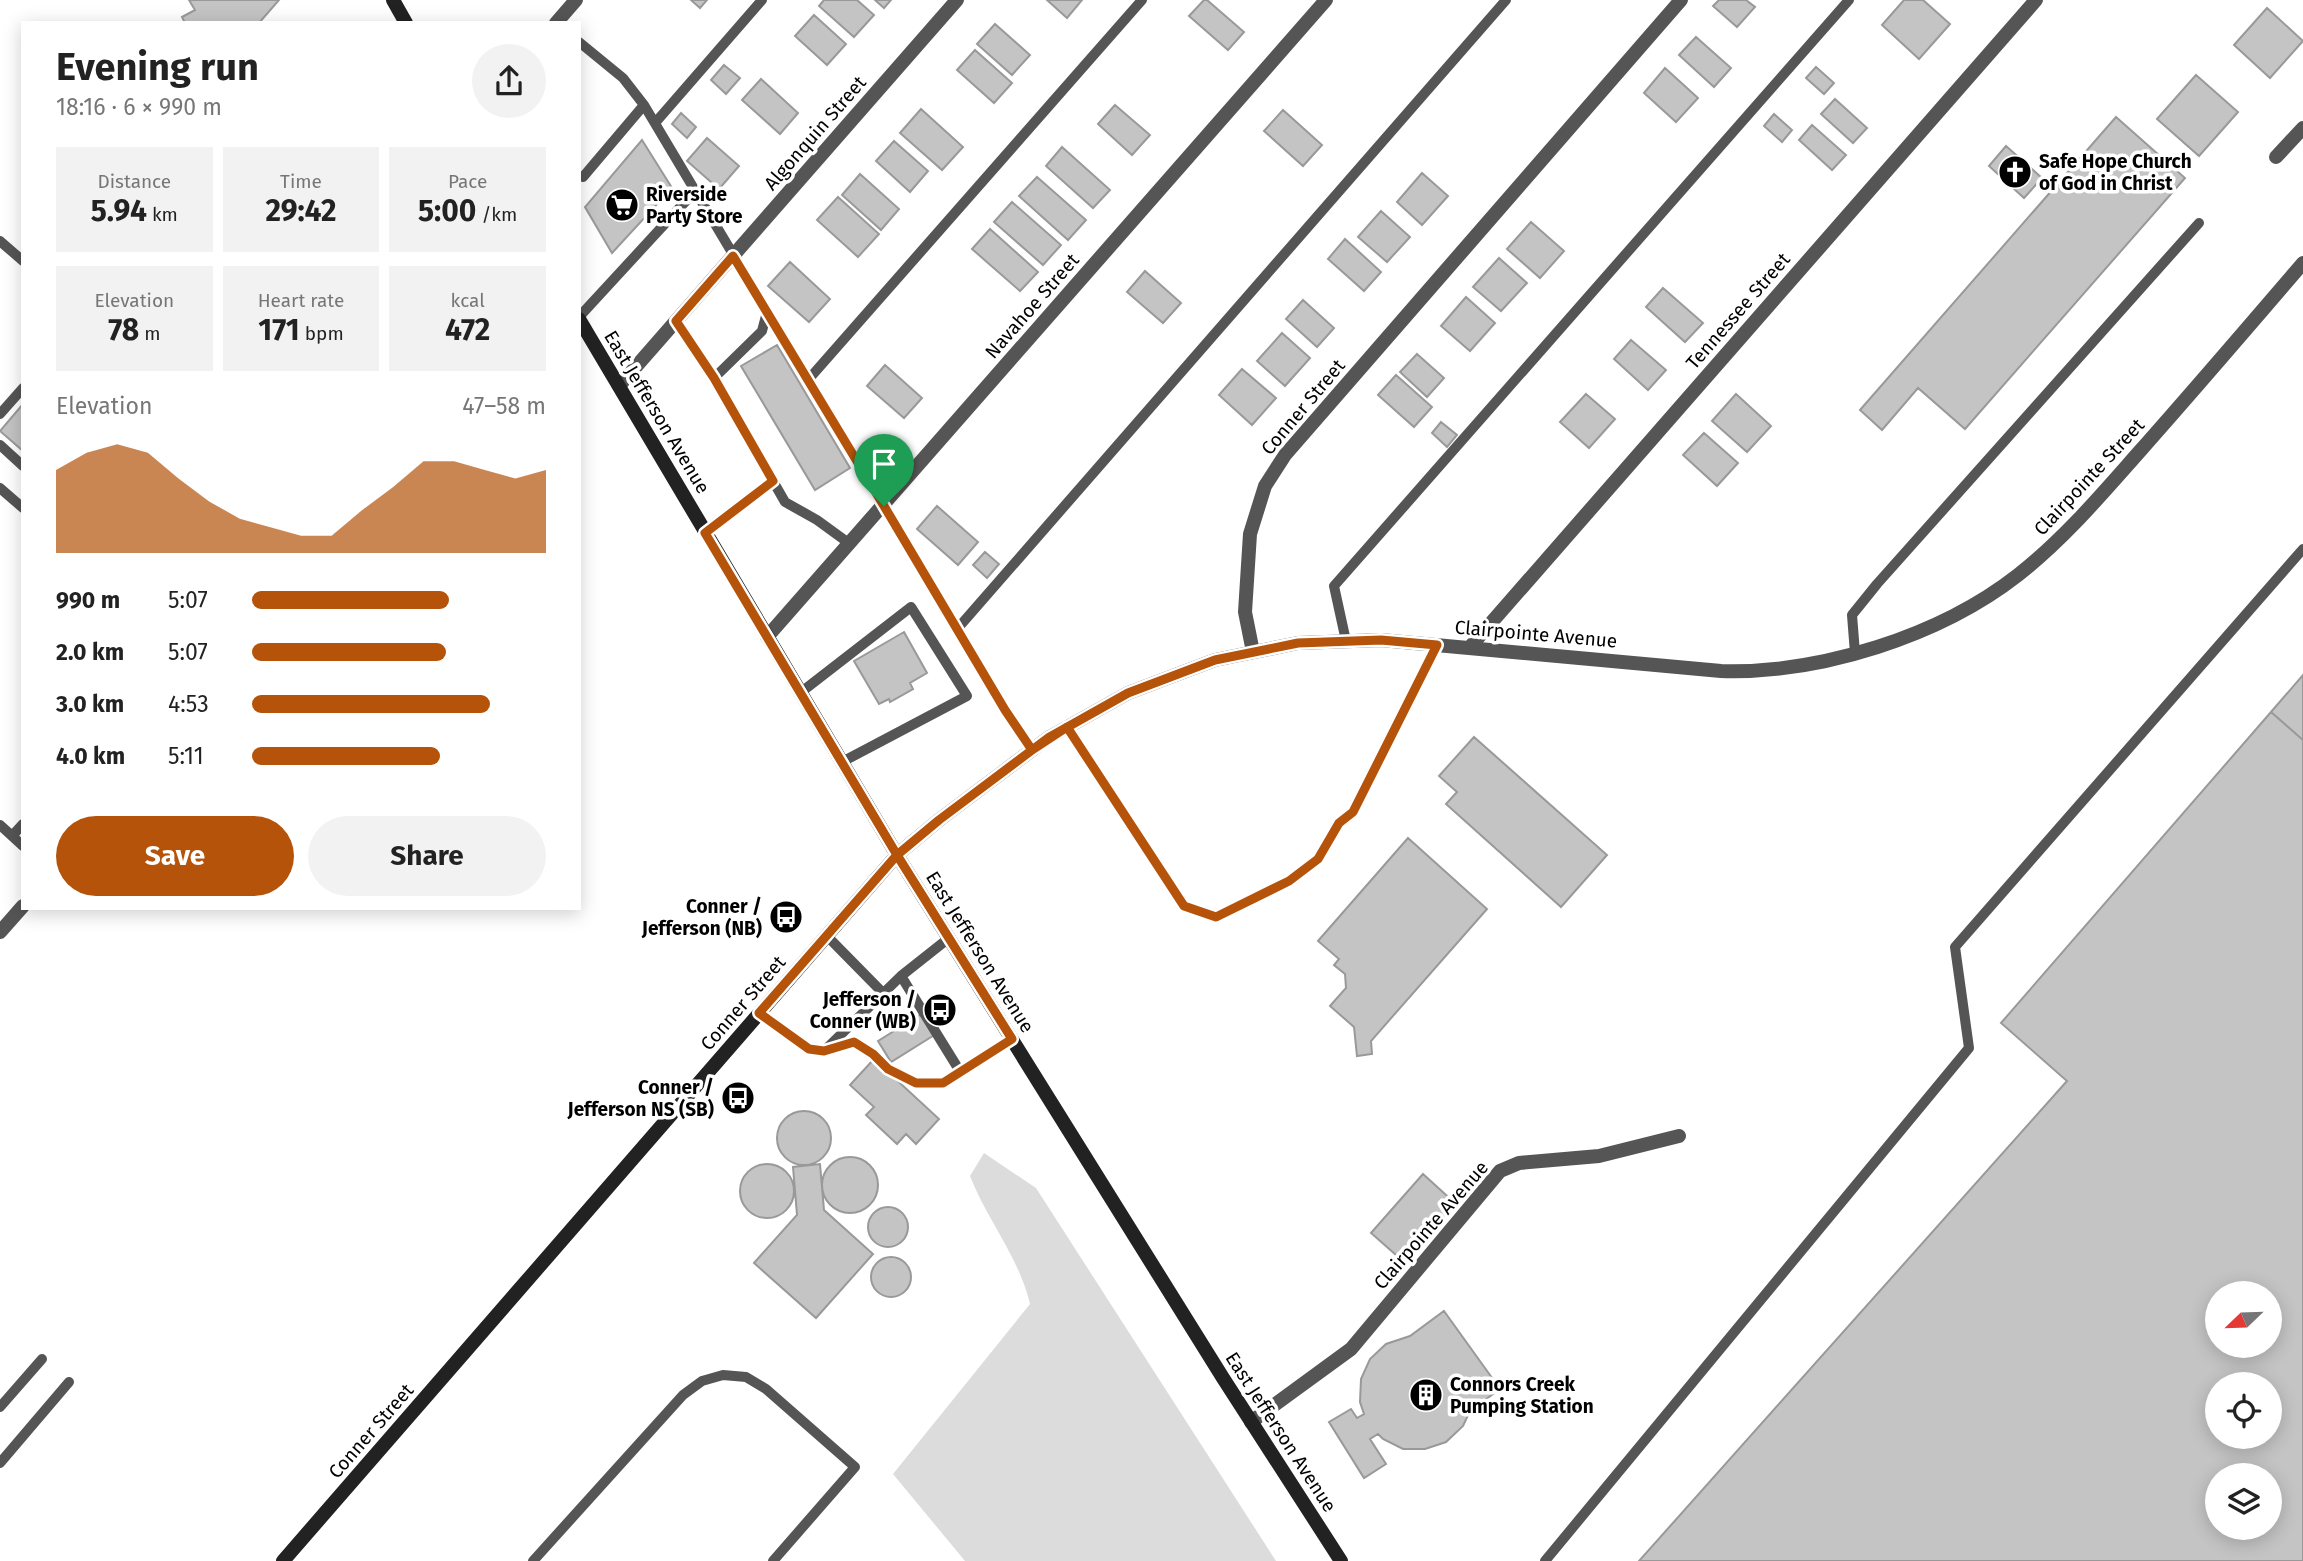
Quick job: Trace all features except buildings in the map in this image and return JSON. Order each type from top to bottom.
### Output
[{"type":"main road","points":[[393,0],[405,21]]},
{"type":"main road","name":"East Jefferson Avenue","points":[[581,321],[897,855],[1251,1422],[1341,1561]]},
{"type":"main road","name":"Conner Street","points":[[283,1561],[897,855]]},
{"type":"street","points":[[558,21],[576,0]]},
{"type":"street","name":"Algonquin Street","points":[[619,386],[957,0]]},
{"type":"street","name":"Navahoe Street","points":[[767,637],[1325,0]]},
{"type":"street","name":"Conner Street","points":[[897,855],[939,820],[1067,727],[1128,693],[1215,660],[1253,652],[1245,612],[1250,534],[1265,486],[1285,455],[1681,0]]},
{"type":"street","name":"Tennessee Street","points":[[1470,647],[2036,0]]},
{"type":"street","points":[[2276,156],[2303,128]]},
{"type":"street","name":"Clairpointe Street","points":[[1815,663],[1891,643],[1947,620],[2016,577],[2064,537],[2303,263]]},
{"type":"street","name":"Clairpointe Avenue","points":[[1253,652],[1298,643],[1381,640],[1721,671],[1756,672],[1815,663]]},
{"type":"street","points":[[0,932],[21,908]]},
{"type":"street","name":"Clairpointe Avenue","points":[[1251,1422],[1351,1349],[1500,1171],[1519,1163],[1599,1156],[1679,1136]]},
{"type":"lane","points":[[655,122],[762,0]]},
{"type":"lane","points":[[807,380],[1142,0]]},
{"type":"lane","points":[[958,628],[1506,0]]},
{"type":"lane","points":[[1346,641],[1334,586],[1849,0]]},
{"type":"lane","points":[[581,44],[623,78],[655,122],[1005,710],[1032,750]]},
{"type":"lane","points":[[583,177],[644,105]]},
{"type":"lane","points":[[581,316],[696,190]]},
{"type":"lane","points":[[1855,653],[1852,615],[2199,223]]},
{"type":"lane","points":[[0,241],[21,259]]},
{"type":"lane","points":[[714,378],[762,331],[767,312]]},
{"type":"lane","points":[[676,321],[714,378],[785,502],[817,520],[850,544]]},
{"type":"lane","points":[[0,414],[21,390]]},
{"type":"lane","points":[[0,445],[21,464]]},
{"type":"lane","points":[[705,533],[773,481]]},
{"type":"lane","points":[[0,488],[21,506]]},
{"type":"lane","points":[[1545,1561],[1969,1048],[1955,947],[2303,550]]},
{"type":"lane","points":[[800,693],[911,607],[967,696],[842,762]]},
{"type":"lane","points":[[1067,727],[1184,906],[1216,917],[1289,881],[1318,859],[1339,823],[1353,812],[1437,645]]},
{"type":"lane","points":[[0,825],[21,844]]},
{"type":"lane","points":[[12,836],[21,826]]},
{"type":"lane","points":[[827,936],[883,993]]},
{"type":"lane","points":[[824,1051],[901,976],[949,939]]},
{"type":"lane","points":[[901,976],[961,1073]]},
{"type":"lane","points":[[759,1013],[809,1049],[824,1051],[854,1042],[873,1054],[888,1069],[916,1083],[943,1083],[1012,1039]]},
{"type":"lane","points":[[0,1407],[42,1359]]},
{"type":"lane","points":[[533,1561],[683,1395],[702,1381],[723,1375],[746,1377],[766,1389],[855,1467],[773,1561]]},
{"type":"lane","points":[[0,1463],[69,1382]]},
{"type":"shaded area","points":[[984,1153],[1036,1188],[1276,1561],[965,1561],[893,1474],[1030,1304],[1011,1254],[970,1176]]},
{"type":"place","name":"Safe Hope Church of God in Christ","points":[[2015,172]]},
{"type":"place","name":"Riverside Party Store","points":[[622,205]]},
{"type":"place","name":"Conner / Jefferson (NB)","points":[[786,917]]},
{"type":"place","name":"Jefferson / Conner (WB)","points":[[940,1010]]},
{"type":"place","name":"Conner / Jefferson NS (SB)","points":[[738,1098]]},
{"type":"place","name":"Connors Creek Pumping Station","points":[[1426,1395]]},
{"type":"route","points":[[884,506],[733,256],[676,321],[714,378],[773,481],[705,533],[897,855],[759,1013],[809,1049],[824,1051],[854,1042],[873,1054],[888,1069],[916,1083],[943,1083],[1012,1039],[897,855],[1048,738],[1128,693],[1215,660],[1298,643],[1381,640],[1437,645],[1353,812],[1339,823],[1318,859],[1289,881],[1216,917],[1184,906],[1067,727],[1048,738],[1032,750],[1005,710],[995,689],[884,506]]}]
